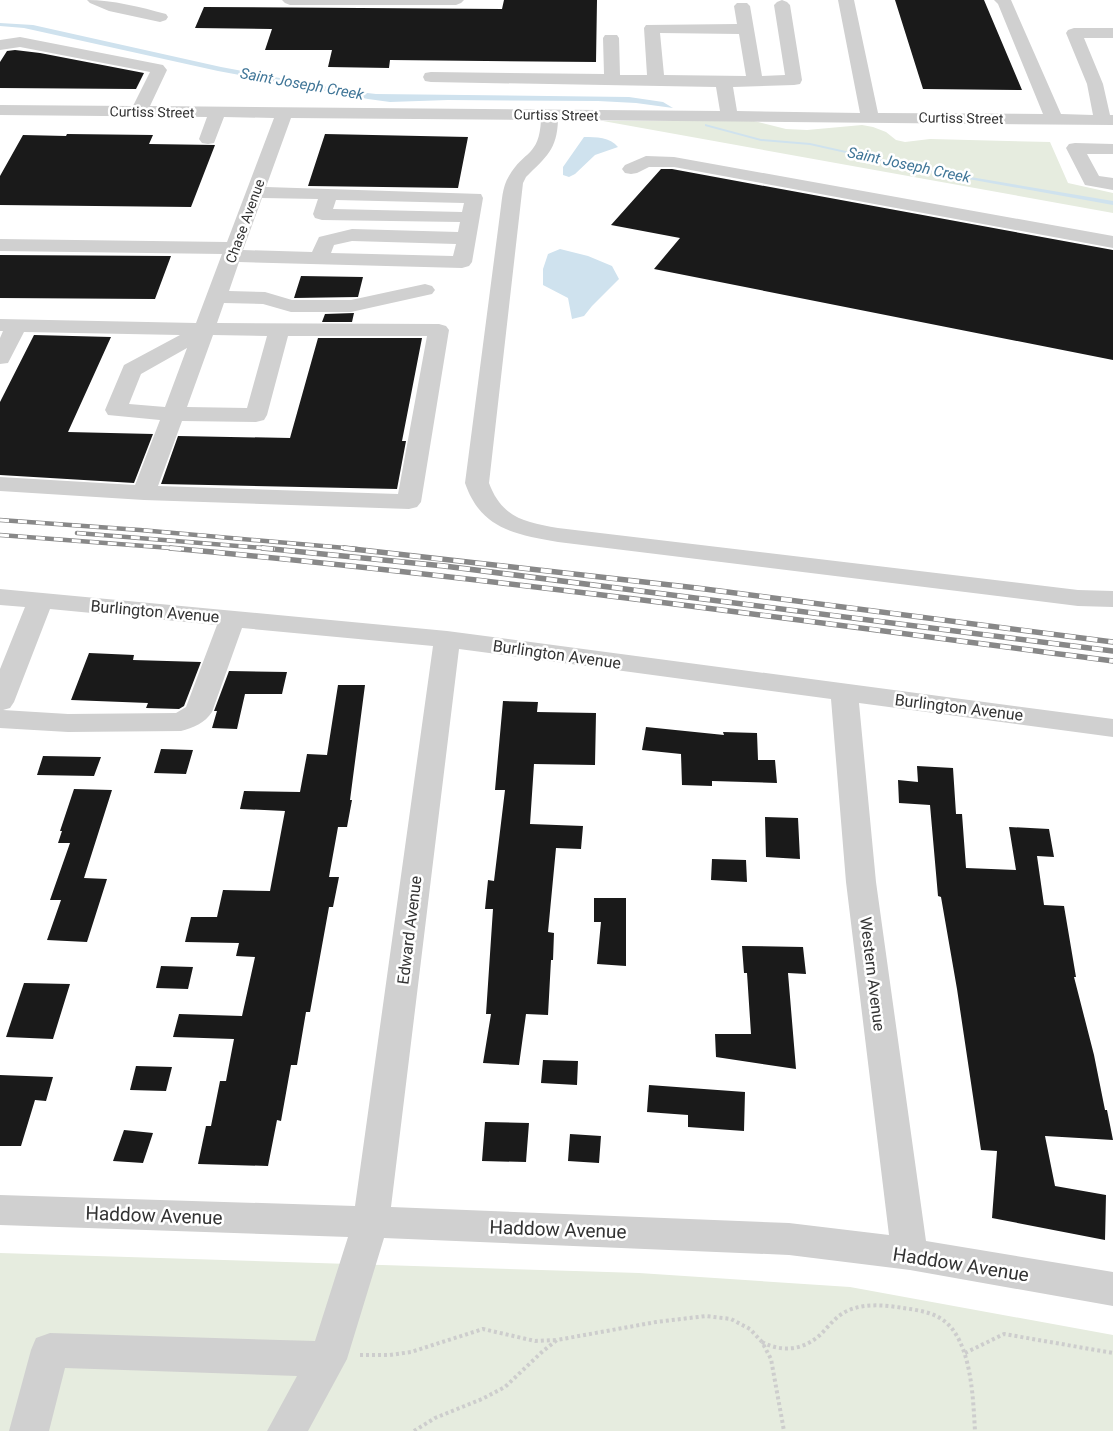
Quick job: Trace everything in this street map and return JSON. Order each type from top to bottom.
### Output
[{"type":"street","points":[[95,0],[114,8],[160,17]]},
{"type":"street","points":[[133,0],[152,0]]},
{"type":"street","points":[[290,0],[456,0]]},
{"type":"street","points":[[846,0],[870,118]]},
{"type":"street","points":[[1002,0],[1005,2],[1054,119]]},
{"type":"street","points":[[432,77],[724,82],[794,80],[782,5]]},
{"type":"street","points":[[742,6],[755,81]]},
{"type":"street","points":[[1108,120],[1074,33],[1066,19],[1113,18]]},
{"type":"street","points":[[656,80],[652,28],[746,29]]},
{"type":"street","points":[[1074,33],[1113,33]]},
{"type":"street","points":[[611,38],[612,80]]},
{"type":"street","points":[[0,45],[20,42],[157,68],[159,70],[139,112]]},
{"type":"street","points":[[724,82],[729,117]]},
{"type":"street","points":[[88,111],[99,91]]},
{"type":"street","points":[[5,110],[23,92]]},
{"type":"street","name":"Curtiss Street","points":[[5,110],[329,114],[330,120],[339,123],[400,129],[455,125],[458,123],[459,114],[1108,120]]},
{"type":"street","points":[[208,139],[216,113]]},
{"type":"street","name":"Chase Avenue","points":[[144,493],[284,113]]},
{"type":"street","points":[[550,116],[549,137],[544,148],[518,175],[514,182],[509,214],[477,483],[484,501],[501,518],[522,528],[558,535],[1078,598],[1113,599]]},
{"type":"street","points":[[1113,149],[1075,148],[1092,181],[1113,184]]},
{"type":"street","points":[[631,169],[646,161],[674,162],[1113,242]]},
{"type":"street","points":[[0,245],[234,252],[319,258],[462,262],[474,198],[255,192]]},
{"type":"street","points":[[329,194],[322,214],[329,226],[352,235]]},
{"type":"street","points":[[322,214],[470,217]]},
{"type":"street","points":[[319,258],[326,241],[352,235],[466,238]]},
{"type":"street","points":[[217,297],[265,298],[291,306],[352,306],[426,290]]},
{"type":"street","points":[[0,358],[8,325],[206,329],[439,330],[409,502],[144,493],[0,484]]},
{"type":"street","points":[[206,329],[132,370],[116,410],[173,414],[256,415],[279,329]]},
{"type":"street","name":"Burlington Avenue","points":[[0,597],[447,639],[1113,728]]},
{"type":"street","points":[[0,702],[41,600]]},
{"type":"street","points":[[0,719],[68,723],[181,722],[198,712],[233,618]]},
{"type":"street","name":"Edward Avenue","points":[[287,1431],[328,1357],[371,1222],[447,639]]},
{"type":"street","name":"Western Avenue","points":[[844,693],[861,882],[910,1254]]},
{"type":"street","name":"Haddow Avenue","points":[[0,1210],[371,1222],[788,1239],[910,1254],[1113,1289]]},
{"type":"street","points":[[29,1431],[50,1350],[328,1357]]},
{"type":"path","points":[[328,1357],[390,1355],[411,1352],[483,1329],[535,1341],[557,1340],[656,1322],[706,1316],[731,1319],[750,1329],[762,1342],[773,1349],[794,1350],[810,1344],[832,1321],[845,1312],[864,1306],[882,1305],[907,1308],[949,1324],[958,1337],[965,1353],[975,1431]]},
{"type":"path","points":[[965,1353],[1004,1334],[1113,1353]]},
{"type":"path","points":[[414,1431],[435,1418],[485,1399],[506,1386],[521,1375],[544,1348],[557,1340]]},
{"type":"path","points":[[762,1342],[771,1360],[784,1431]]},
{"type":"shaded area","points":[[603,121],[754,121],[786,129],[807,130],[862,125],[886,132],[896,140],[905,142],[930,139],[1050,142],[1068,183],[1113,193],[1113,213]]},
{"type":"shaded area","points":[[0,1253],[639,1273],[850,1287],[1113,1335],[1113,1431],[0,1431]]},
{"type":"water","points":[[0,23],[33,25],[221,67],[350,91],[376,94],[629,97],[663,102],[673,108],[636,103],[598,101],[448,100],[390,102],[218,71],[24,28],[0,26]]},
{"type":"water","points":[[584,137],[607,139],[618,147],[595,155],[575,174],[569,177],[563,175],[563,167]]},
{"type":"water","points":[[560,249],[588,256],[612,266],[619,279],[584,316],[572,319],[568,298],[543,285],[543,269],[548,254]]},
{"type":"building","points":[[504,0],[597,0],[596,62],[390,60],[389,68],[328,67],[332,50],[265,50],[272,29],[195,28],[204,7],[502,9]]},
{"type":"building","points":[[895,0],[984,0],[1022,90],[923,89]]},
{"type":"building","points":[[15,50],[144,73],[136,89],[0,88],[0,62],[7,51]]},
{"type":"building","points":[[67,134],[153,135],[149,144],[215,145],[191,207],[0,205],[0,176],[23,135],[66,136]]},
{"type":"building","points":[[325,134],[468,137],[458,188],[308,186]]},
{"type":"building","points":[[661,169],[672,169],[1113,250],[1113,360],[654,269],[680,238],[611,225]]},
{"type":"building","points":[[0,255],[171,256],[155,299],[0,298]]},
{"type":"building","points":[[301,276],[363,277],[358,297],[294,298]]},
{"type":"building","points":[[354,313],[352,322],[322,322],[325,314]]},
{"type":"building","points":[[34,335],[111,337],[68,432],[153,434],[134,483],[0,475],[0,402]]},
{"type":"building","points":[[318,338],[422,338],[402,441],[406,441],[397,489],[161,484],[178,436],[290,438]]},
{"type":"building","points":[[89,653],[134,655],[133,660],[201,662],[184,706],[179,709],[146,708],[148,703],[71,700]]},
{"type":"building","points":[[229,671],[287,672],[282,694],[245,694],[237,729],[212,728],[217,711],[214,711]]},
{"type":"building","points":[[338,685],[365,685],[350,800],[352,800],[347,827],[338,827],[329,877],[339,877],[333,907],[329,907],[310,1012],[306,1012],[297,1065],[291,1065],[281,1121],[277,1120],[268,1166],[198,1164],[206,1126],[211,1126],[220,1081],[226,1081],[234,1039],[173,1037],[179,1014],[242,1016],[255,957],[236,956],[239,943],[185,942],[191,917],[217,917],[223,890],[270,891],[285,811],[240,809],[244,791],[300,792],[307,754],[327,755]]},
{"type":"building","points":[[503,701],[538,702],[537,712],[596,713],[595,765],[534,764],[530,824],[583,826],[581,849],[556,848],[548,932],[554,933],[548,1015],[526,1014],[519,1065],[483,1063],[491,1014],[486,1014],[493,909],[485,909],[488,880],[494,881],[505,790],[495,790]]},
{"type":"building","points":[[646,727],[724,735],[723,732],[757,733],[758,760],[775,760],[777,783],[712,781],[712,786],[682,785],[681,754],[642,750]]},
{"type":"building","points":[[161,749],[193,750],[186,774],[154,773]]},
{"type":"building","points":[[43,756],[101,757],[94,776],[37,775]]},
{"type":"building","points":[[917,766],[953,768],[956,814],[962,814],[966,868],[1016,870],[1009,827],[1049,829],[1054,857],[1037,856],[1044,905],[1064,906],[1076,977],[1074,977],[1113,1140],[1045,1136],[1055,1186],[1106,1195],[1105,1240],[992,1218],[997,1151],[981,1150],[957,989],[941,897],[938,896],[930,805],[899,803],[898,780],[918,782]]},
{"type":"building","points":[[74,789],[112,790],[84,878],[107,879],[87,942],[47,940],[61,900],[50,900],[70,843],[58,843]]},
{"type":"building","points":[[765,817],[798,818],[800,859],[766,857]]},
{"type":"building","points":[[712,859],[746,860],[747,882],[711,880]]},
{"type":"building","points":[[594,898],[626,898],[626,966],[597,964],[601,922],[594,922]]},
{"type":"building","points":[[742,946],[803,947],[806,974],[788,973],[796,1069],[716,1057],[715,1034],[751,1034],[747,973],[744,973]]},
{"type":"building","points":[[161,966],[193,967],[188,989],[156,988]]},
{"type":"building","points":[[24,983],[70,984],[53,1039],[6,1037]]},
{"type":"building","points":[[543,1060],[578,1061],[577,1085],[541,1083]]},
{"type":"building","points":[[136,1066],[172,1067],[166,1091],[130,1090]]},
{"type":"building","points":[[0,1075],[53,1077],[46,1101],[35,1100],[21,1146],[0,1146]]},
{"type":"building","points":[[649,1085],[745,1092],[744,1131],[688,1127],[688,1115],[647,1112]]},
{"type":"building","points":[[485,1122],[529,1123],[526,1162],[482,1161]]},
{"type":"building","points":[[124,1130],[153,1133],[143,1163],[113,1161]]},
{"type":"building","points":[[570,1134],[601,1136],[599,1163],[568,1161]]},
{"type":"waterway","name":"Saint Joseph Creek","points":[[707,125],[761,140],[810,144],[935,172],[1113,203]]},
{"type":"railway","points":[[0,520],[357,549]]},
{"type":"railway","points":[[77,533],[275,549]]},
{"type":"railway","points":[[0,535],[184,549]]},
{"type":"railway","points":[[170,548],[288,559],[524,586],[1113,661]]},
{"type":"railway","points":[[262,548],[444,566],[1113,651]]},
{"type":"railway","points":[[344,548],[697,588],[1113,642]]}]
